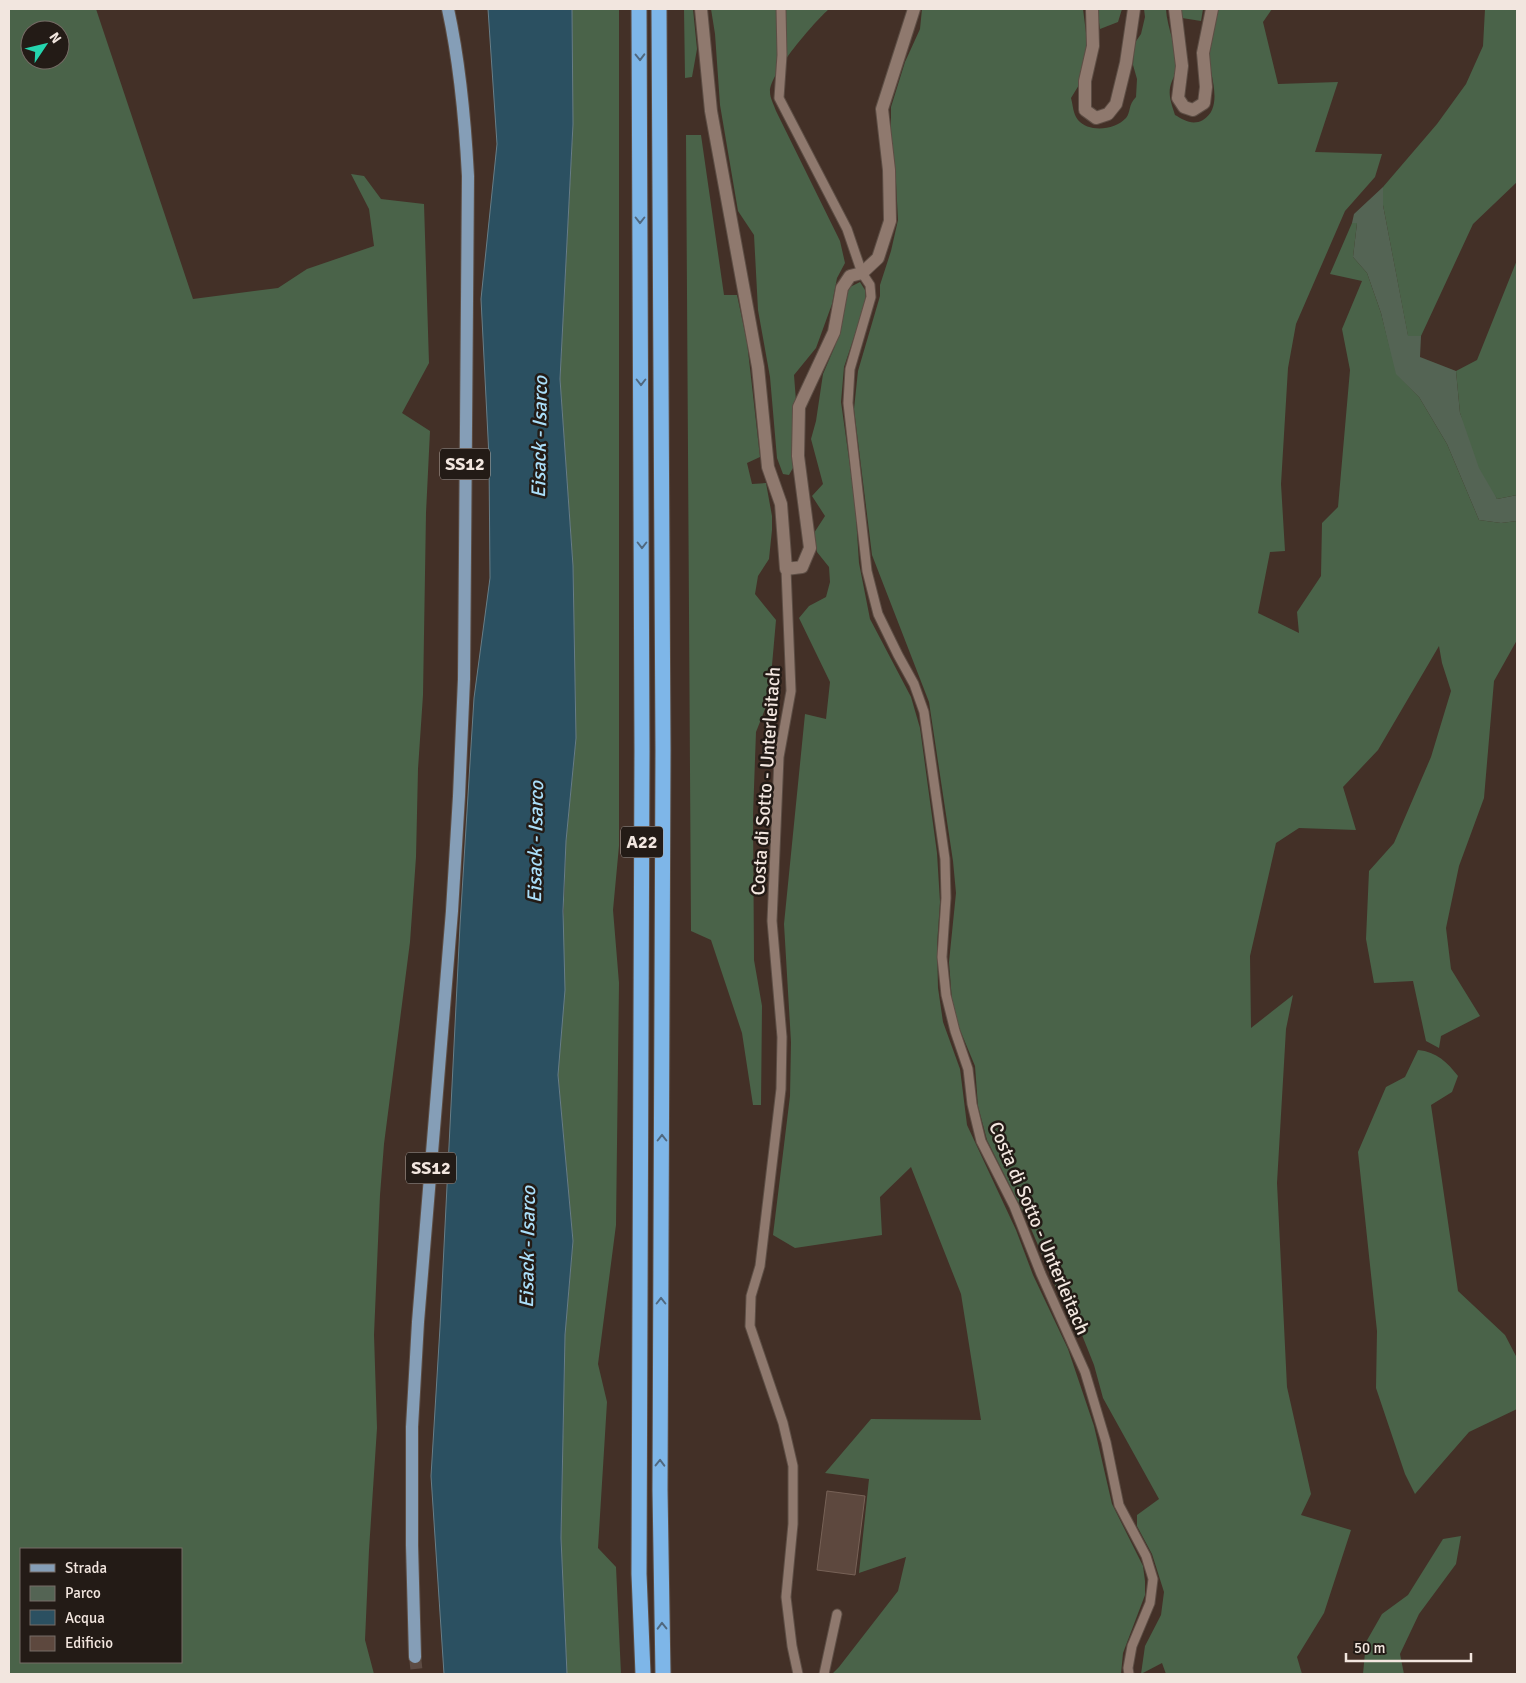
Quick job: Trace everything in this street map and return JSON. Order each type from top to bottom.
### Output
[{"type":"highway","name":"A22","points":[[639,9],[642,751],[640,1574],[643,1674]]},
{"type":"highway","name":"A22","points":[[659,9],[663,750],[660,1490],[664,1674]]},
{"type":"main road","name":"SS12","points":[[415,1657],[412,1545],[412,1427],[418,1322],[453,892],[464,679],[468,176],[465,115],[456,44],[448,9]]},
{"type":"street","points":[[701,9],[711,111],[758,366],[768,467],[781,504],[786,569],[802,566],[810,548],[798,456],[799,407],[834,332],[842,288],[850,276],[862,273],[878,258],[890,221],[889,170],[882,109],[914,9]]},
{"type":"street","points":[[1092,9],[1093,46],[1085,81],[1084,110],[1096,118],[1108,114],[1116,104],[1126,63],[1134,9]]},
{"type":"street","points":[[1175,9],[1182,66],[1178,98],[1184,107],[1193,110],[1204,103],[1206,87],[1203,53],[1212,9]]},
{"type":"lane","name":"Costa di Sotto - Unterleitach","points":[[781,9],[782,54],[779,98],[847,229],[862,273],[870,285],[871,297],[850,369],[848,403],[867,572],[878,614],[914,684],[924,712],[945,859],[946,898],[942,957],[946,995],[968,1069],[972,1104],[981,1141],[1014,1206],[1041,1274],[1085,1372],[1106,1442],[1119,1505],[1146,1556],[1153,1579],[1150,1603],[1132,1646],[1128,1668],[1129,1674]]},
{"type":"lane","name":"Costa di Sotto - Unterleitach","points":[[786,569],[791,690],[779,757],[772,921],[782,1037],[781,1089],[760,1266],[751,1296],[750,1326],[783,1423],[793,1466],[793,1524],[786,1597],[792,1646],[798,1674]]},
{"type":"lane","points":[[824,1674],[837,1614]]},
{"type":"green space","points":[[9,9],[96,9],[193,299],[278,288],[307,269],[374,246],[369,209],[351,174],[364,176],[381,199],[424,204],[429,363],[402,413],[430,431],[426,513],[423,695],[418,769],[416,857],[410,942],[384,1144],[380,1195],[374,1335],[377,1428],[365,1640],[374,1674],[9,1674]]},
{"type":"green space","points":[[572,9],[619,9],[619,846],[613,910],[619,983],[616,1225],[598,1364],[607,1402],[598,1548],[616,1567],[621,1674],[567,1674],[561,1538],[565,1335],[573,1241],[558,1075],[566,841],[576,738],[573,566],[560,379],[573,124]]},
{"type":"green space","points":[[684,9],[693,9],[697,49],[692,77],[685,78]]},
{"type":"green space","points":[[711,9],[829,9],[814,24],[785,61],[777,73],[770,92],[776,111],[840,241],[845,263],[837,278],[832,304],[816,348],[794,375],[796,401],[794,466],[789,475],[783,474],[777,458],[770,377],[758,310],[754,235],[738,211],[720,105],[715,34]]},
{"type":"green space","points":[[922,9],[1083,9],[1088,49],[1082,80],[1071,98],[1078,120],[1089,127],[1102,128],[1115,125],[1126,118],[1136,97],[1137,79],[1133,65],[1134,44],[1141,34],[1145,17],[1144,9],[1166,9],[1177,66],[1170,90],[1171,102],[1175,115],[1188,122],[1199,122],[1210,114],[1213,106],[1214,87],[1209,51],[1217,9],[1272,9],[1263,22],[1278,84],[1338,82],[1315,152],[1382,154],[1375,177],[1345,211],[1296,324],[1288,368],[1281,484],[1285,551],[1270,552],[1258,613],[1299,633],[1297,612],[1321,576],[1322,523],[1338,507],[1350,370],[1342,329],[1362,281],[1330,274],[1352,223],[1357,223],[1353,257],[1367,273],[1381,313],[1396,374],[1419,397],[1447,444],[1479,520],[1501,523],[1517,521],[1517,640],[1494,681],[1484,798],[1459,866],[1446,928],[1451,969],[1480,1016],[1441,1036],[1439,1048],[1426,1041],[1413,981],[1374,983],[1366,939],[1369,871],[1394,843],[1431,757],[1451,691],[1439,646],[1378,750],[1343,787],[1356,830],[1299,828],[1276,843],[1250,956],[1251,1028],[1293,995],[1286,1029],[1277,1183],[1287,1387],[1311,1494],[1301,1515],[1351,1530],[1324,1613],[1297,1657],[1302,1674],[1166,1674],[1162,1663],[1141,1674],[1145,1646],[1161,1615],[1164,1592],[1152,1554],[1137,1526],[1137,1515],[1159,1499],[1103,1398],[1094,1365],[1080,1330],[1071,1323],[1029,1224],[987,1140],[978,1106],[975,1066],[958,1025],[952,1001],[949,962],[956,893],[953,861],[929,702],[872,555],[854,409],[858,371],[880,296],[880,285],[891,251],[898,220],[891,134],[891,107],[905,62],[920,29]]},
{"type":"green space","points":[[1097,9],[1122,9],[1118,22],[1100,29]]},
{"type":"green space","points":[[1180,9],[1203,9],[1201,21],[1182,18]]},
{"type":"green space","points":[[1485,9],[1517,9],[1517,182],[1473,224],[1421,336],[1408,336],[1383,205],[1383,187],[1437,124],[1466,84],[1483,46]]},
{"type":"green space","points":[[686,135],[701,135],[724,295],[737,295],[747,342],[760,457],[747,463],[752,484],[766,483],[772,516],[769,559],[758,576],[755,594],[776,620],[769,699],[756,732],[753,815],[754,960],[762,1006],[761,1105],[753,1105],[742,1033],[711,940],[691,931]]},
{"type":"green space","points":[[1383,187],[1383,205],[1408,335],[1421,336],[1420,357],[1456,371],[1460,413],[1497,499],[1517,495],[1517,521],[1501,523],[1479,520],[1447,444],[1419,397],[1395,374],[1381,313],[1367,273],[1353,257],[1357,223],[1352,223],[1354,214]]},
{"type":"green space","points":[[1517,260],[1517,495],[1497,499],[1479,468],[1460,413],[1456,371],[1477,360]]},
{"type":"green space","points":[[860,282],[865,290],[866,301],[844,367],[841,402],[855,502],[859,563],[870,619],[911,697],[920,728],[937,853],[940,902],[937,945],[938,988],[943,1022],[960,1069],[967,1125],[1016,1230],[1033,1275],[1068,1349],[1094,1426],[1112,1504],[1143,1566],[1145,1595],[1123,1653],[1121,1674],[832,1674],[898,1591],[906,1557],[859,1573],[869,1479],[825,1473],[871,1419],[981,1420],[961,1294],[911,1167],[880,1197],[882,1235],[795,1248],[773,1235],[790,1096],[791,1042],[784,924],[805,714],[826,719],[830,682],[799,618],[809,606],[826,597],[830,582],[829,567],[817,552],[814,533],[825,516],[812,496],[823,484],[811,439],[816,421],[823,374],[835,346],[844,298],[848,288]]},
{"type":"green space","points":[[1418,1050],[1441,1058],[1458,1076],[1452,1092],[1431,1105],[1458,1291],[1505,1335],[1517,1358],[1517,1409],[1469,1432],[1415,1494],[1405,1474],[1376,1388],[1377,1331],[1358,1152],[1386,1087],[1405,1077]]},
{"type":"green space","points":[[1461,1536],[1456,1564],[1419,1614],[1400,1654],[1404,1674],[1363,1674],[1366,1642],[1382,1614],[1408,1595],[1443,1539]]},
{"type":"water","name":"Eisack - Isarco","points":[[488,9],[572,9],[573,124],[560,379],[573,566],[576,738],[566,841],[563,911],[565,990],[558,1075],[573,1241],[565,1335],[561,1538],[567,1674],[444,1674],[431,1476],[474,698],[490,578],[489,457],[481,299],[497,144]]},
{"type":"building","points":[[827,1491],[865,1496],[855,1575],[817,1570]]},
{"type":"tunnel","points":[[415,1657],[417,1674]]}]
